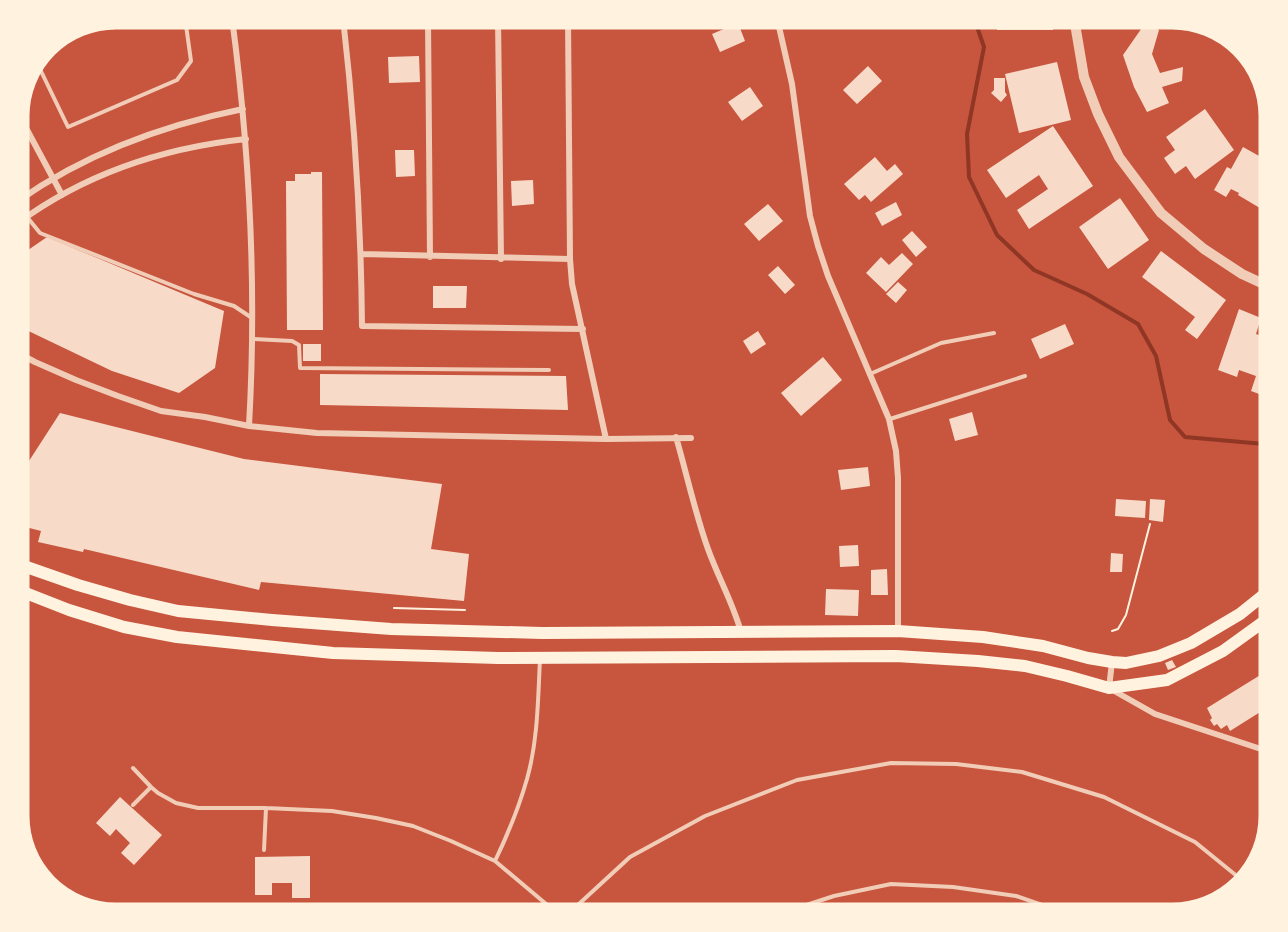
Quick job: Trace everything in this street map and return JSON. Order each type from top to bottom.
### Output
[{"type":"main road","points":[[29,568],[78,585],[178,611],[272,620],[391,629],[543,633],[898,631],[983,637],[1043,646],[1088,658],[1126,663],[1160,656],[1191,643],[1240,614],[1260,598]]},
{"type":"main road","points":[[29,594],[69,610],[124,627],[177,637],[333,653],[486,658],[896,656],[1025,666],[1109,688],[1167,680],[1223,651],[1260,624]]},
{"type":"street","points":[[233,28],[251,206],[253,339],[249,426]]},
{"type":"street","points":[[344,28],[357,160],[362,326],[583,329]]},
{"type":"street","points":[[428,28],[430,257]]},
{"type":"street","points":[[498,28],[501,259]]},
{"type":"street","points":[[568,28],[572,284],[606,439]]},
{"type":"street","points":[[779,28],[792,84],[810,216],[818,246],[828,276],[889,419],[896,451],[898,631]]},
{"type":"street","points":[[1076,28],[1084,77],[1098,114],[1119,157],[1161,213],[1204,249],[1242,274],[1260,282]]},
{"type":"street","points":[[29,194],[104,152],[159,131],[243,109]]},
{"type":"street","points":[[29,134],[62,195]]},
{"type":"street","points":[[29,216],[99,176],[137,161],[177,150],[246,139]]},
{"type":"street","points":[[361,254],[570,259]]},
{"type":"street","points":[[29,358],[76,380],[161,411],[249,426],[317,433],[606,439],[691,438]]},
{"type":"street","points":[[676,437],[705,540],[738,618],[741,632]]},
{"type":"street","points":[[1112,662],[1109,688],[1155,714],[1260,749]]},
{"type":"lane","points":[[41,72],[68,127],[177,80],[190,61],[186,28]]},
{"type":"lane","points":[[29,219],[40,233],[48,237],[194,294],[234,306],[253,319]]},
{"type":"lane","points":[[870,374],[941,343],[994,333]]},
{"type":"lane","points":[[253,339],[292,341],[299,345],[300,368],[549,370]]},
{"type":"lane","points":[[889,419],[1025,376]]},
{"type":"lane","points":[[495,861],[514,820],[528,777],[538,705],[540,657]]},
{"type":"lane","points":[[579,904],[630,857],[705,816],[797,780],[891,763],[957,764],[1022,772],[1104,798],[1195,842],[1236,875]]},
{"type":"lane","points":[[133,768],[150,787],[176,803],[198,808],[332,811],[413,826],[495,861],[546,904]]},
{"type":"lane","points":[[133,805],[150,787]]},
{"type":"lane","points":[[264,850],[266,808]]},
{"type":"lane","points":[[809,904],[834,896],[891,884],[953,887],[1016,896],[1039,904]]},
{"type":"path","points":[[1112,631],[1118,629],[1126,615],[1150,524]]},
{"type":"path","points":[[394,608],[465,610]]},
{"type":"building","points":[[726,28],[740,28],[745,41],[720,52],[712,34]]},
{"type":"building","points":[[997,28],[1053,28],[1053,30],[997,30]]},
{"type":"building","points":[[1142,28],[1159,30],[1152,54],[1160,73],[1183,67],[1182,81],[1162,87],[1169,103],[1147,112],[1134,87],[1123,55]]},
{"type":"building","points":[[419,56],[420,82],[389,83],[388,57]]},
{"type":"building","points":[[1057,62],[1071,120],[1019,133],[1005,74]]},
{"type":"building","points":[[868,66],[882,81],[857,104],[843,90]]},
{"type":"building","points":[[994,78],[1005,78],[1007,95],[1001,102],[991,93],[994,90]]},
{"type":"building","points":[[750,87],[763,106],[742,121],[728,102]]},
{"type":"building","points":[[1205,109],[1234,150],[1195,179],[1186,166],[1175,174],[1164,158],[1175,150],[1166,137]]},
{"type":"building","points":[[1053,126],[1093,186],[1029,229],[1017,210],[1048,189],[1039,175],[1006,198],[987,170]]},
{"type":"building","points":[[1243,147],[1260,156],[1260,208],[1231,189],[1226,197],[1214,190],[1227,167],[1231,169]]},
{"type":"building","points":[[395,150],[414,150],[415,176],[396,177]]},
{"type":"building","points":[[875,157],[887,171],[895,164],[903,174],[871,202],[865,195],[859,200],[844,184]]},
{"type":"building","points":[[311,172],[322,172],[323,330],[287,330],[286,181],[295,181],[295,174],[311,174]]},
{"type":"building","points":[[533,180],[534,204],[512,206],[511,181]]},
{"type":"building","points":[[1120,198],[1149,240],[1108,269],[1079,227]]},
{"type":"building","points":[[896,202],[902,215],[882,226],[875,213]]},
{"type":"building","points":[[768,204],[783,221],[759,241],[744,224]]},
{"type":"building","points":[[912,231],[927,247],[916,257],[902,240]]},
{"type":"building","points":[[47,237],[224,311],[215,368],[179,393],[112,371],[29,331],[29,249]]},
{"type":"building","points":[[1161,251],[1226,300],[1197,339],[1185,330],[1195,317],[1142,277]]},
{"type":"building","points":[[902,253],[913,264],[886,292],[866,273],[881,257],[889,265]]},
{"type":"building","points":[[778,266],[795,285],[785,294],[768,275]]},
{"type":"building","points":[[898,282],[907,290],[896,303],[886,294]]},
{"type":"building","points":[[433,286],[467,286],[466,308],[433,308]]},
{"type":"building","points":[[1239,309],[1260,318],[1256,334],[1260,335],[1260,394],[1251,391],[1256,376],[1239,370],[1237,377],[1218,370]]},
{"type":"building","points":[[1065,324],[1074,344],[1040,359],[1031,339]]},
{"type":"building","points":[[758,331],[766,344],[751,354],[743,341]]},
{"type":"building","points":[[303,344],[321,344],[321,361],[303,361]]},
{"type":"building","points":[[823,357],[842,380],[801,416],[781,393]]},
{"type":"building","points":[[320,374],[566,376],[568,410],[320,405]]},
{"type":"building","points":[[972,412],[978,435],[955,441],[949,419]]},
{"type":"building","points":[[60,413],[244,459],[442,484],[431,549],[469,554],[464,601],[261,582],[259,590],[84,549],[83,552],[38,542],[41,531],[29,528],[29,461]]},
{"type":"building","points":[[868,467],[870,486],[841,490],[838,470]]},
{"type":"building","points":[[1116,499],[1146,501],[1145,518],[1115,516]]},
{"type":"building","points":[[1150,499],[1165,500],[1163,522],[1149,520]]},
{"type":"building","points":[[858,545],[859,566],[840,567],[839,546]]},
{"type":"building","points":[[1111,553],[1123,554],[1122,572],[1110,572]]},
{"type":"building","points":[[887,569],[888,595],[871,595],[871,570]]},
{"type":"building","points":[[826,589],[859,590],[858,616],[825,615]]},
{"type":"building","points":[[1172,660],[1176,667],[1168,670],[1165,663]]},
{"type":"building","points":[[1260,675],[1260,712],[1230,731],[1227,725],[1221,729],[1217,724],[1214,726],[1207,708]]},
{"type":"building","points":[[120,797],[162,835],[134,865],[121,853],[130,843],[116,829],[110,836],[96,823]]},
{"type":"building","points":[[310,856],[310,898],[292,898],[292,883],[272,883],[272,895],[255,895],[255,857]]},
{"type":"waterway","points":[[977,28],[984,47],[967,134],[969,177],[997,235],[1034,270],[1087,294],[1138,324],[1156,356],[1170,420],[1185,437],[1260,444]]}]
